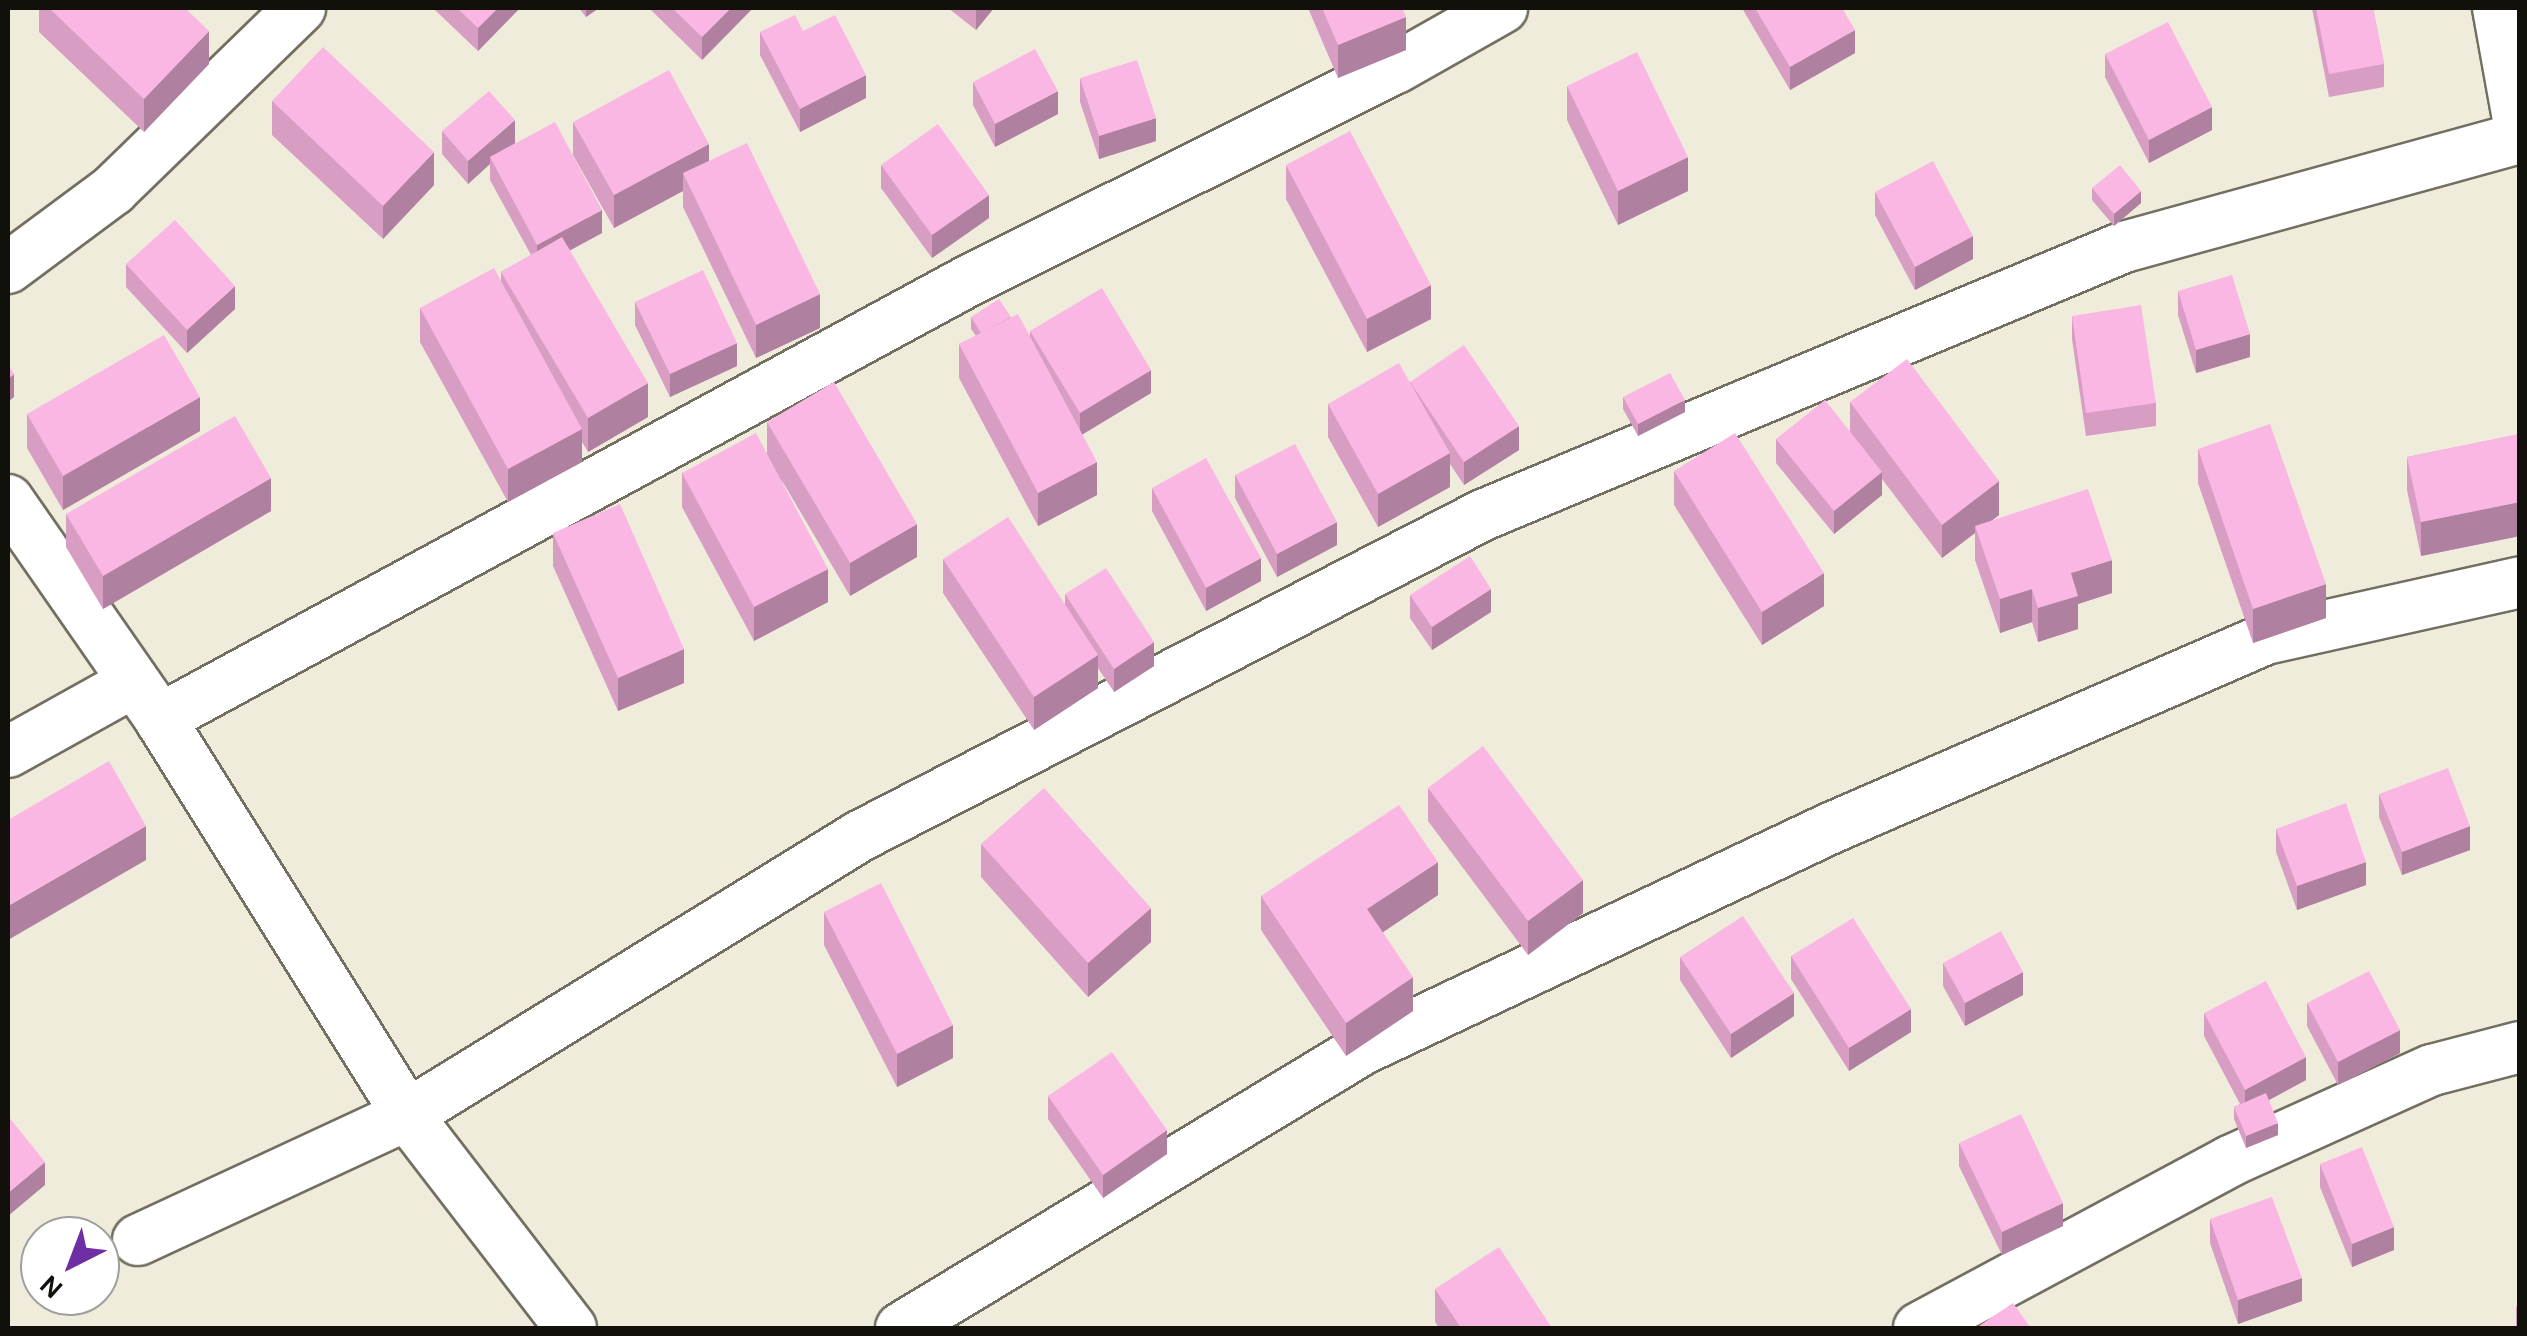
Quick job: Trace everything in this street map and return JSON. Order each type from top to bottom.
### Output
[{"type":"street","points":[[8,268],[113,190],[300,8]]},
{"type":"street","points":[[8,752],[147,700],[1502,8]]},
{"type":"street","points":[[138,1240],[407,1115],[860,836],[1482,515],[2124,247],[2520,134],[2498,8]]},
{"type":"street","points":[[8,500],[147,700],[407,1115],[570,1328]]},
{"type":"street","points":[[901,1328],[1363,1049],[1831,828],[2266,639],[2520,582]]},
{"type":"street","points":[[1919,1328],[2230,1161],[2432,1070],[2520,1047]]},
{"type":"building","points":[[49,8],[185,8],[209,31],[144,99]]},
{"type":"building","points":[[457,8],[498,8],[478,28]]},
{"type":"building","points":[[672,8],[731,8],[702,37]]},
{"type":"building","points":[[1322,8],[1402,8],[1406,17],[1338,45]]},
{"type":"building","points":[[1755,8],[1842,8],[1855,30],[1790,67]]},
{"type":"building","points":[[2316,8],[2373,8],[2384,64],[2329,74]]},
{"type":"building","points":[[795,15],[803,31],[835,15],[866,75],[800,109],[760,32]]},
{"type":"building","points":[[2168,22],[2212,107],[2149,140],[2105,54]]},
{"type":"building","points":[[323,47],[434,152],[383,206],[272,101]]},
{"type":"building","points":[[1035,49],[1058,91],[995,124],[973,82]]},
{"type":"building","points":[[1637,52],[1688,157],[1618,191],[1567,86]]},
{"type":"building","points":[[1137,60],[1156,118],[1099,136],[1080,78]]},
{"type":"building","points":[[669,70],[709,144],[614,195],[573,122]]},
{"type":"building","points":[[489,91],[515,120],[468,161],[442,131]]},
{"type":"building","points":[[555,122],[602,210],[537,245],[490,157]]},
{"type":"building","points":[[938,124],[989,195],[932,235],[881,165]]},
{"type":"building","points":[[1350,131],[1431,285],[1367,319],[1286,165]]},
{"type":"building","points":[[747,143],[820,294],[756,325],[683,173]]},
{"type":"building","points":[[1933,161],[1973,236],[1915,267],[1875,192]]},
{"type":"building","points":[[2120,165],[2141,191],[2114,214],[2092,188]]},
{"type":"building","points":[[175,220],[235,286],[187,330],[126,264]]},
{"type":"building","points":[[562,237],[648,383],[588,418],[501,272]]},
{"type":"building","points":[[494,268],[582,429],[508,469],[420,308]]},
{"type":"building","points":[[703,270],[737,343],[670,374],[635,302]]},
{"type":"building","points":[[2232,275],[2250,334],[2196,350],[2178,291]]},
{"type":"building","points":[[1102,288],[1151,370],[1080,413],[1030,331]]},
{"type":"building","points":[[999,299],[1011,317],[981,333],[971,317]]},
{"type":"building","points":[[2141,305],[2156,403],[2086,413],[2072,316]]},
{"type":"building","points":[[1018,314],[1097,462],[1038,493],[959,344]]},
{"type":"building","points":[[164,335],[200,397],[63,476],[27,414]]},
{"type":"building","points":[[1464,345],[1519,426],[1464,462],[1410,382]]},
{"type":"building","points":[[1907,359],[1999,481],[1942,525],[1850,402]]},
{"type":"building","points":[[1399,363],[1450,453],[1378,494],[1328,404]]},
{"type":"building","points":[[1670,373],[1685,400],[1638,424],[1623,397]]},
{"type":"building","points":[[834,382],[917,524],[850,563],[767,422]]},
{"type":"building","points":[[1825,400],[1882,472],[1834,511],[1776,439]]},
{"type":"building","points":[[235,416],[271,478],[103,576],[66,514]]},
{"type":"building","points":[[2270,424],[2326,584],[2253,609],[2198,449]]},
{"type":"building","points":[[756,433],[828,569],[754,607],[682,473]]},
{"type":"building","points":[[1735,433],[1824,573],[1762,612],[1674,471]]},
{"type":"building","points":[[2520,434],[2520,502],[2421,522],[2407,457]]},
{"type":"building","points":[[1295,444],[1337,522],[1277,554],[1235,475]]},
{"type":"building","points":[[1206,458],[1261,558],[1206,588],[1152,488]]},
{"type":"building","points":[[2088,489],[2112,560],[2071,573],[2078,596],[2038,608],[2032,589],[2000,599],[1975,526]]},
{"type":"building","points":[[620,504],[684,649],[618,678],[553,533]]},
{"type":"building","points":[[1008,517],[1098,655],[1034,697],[943,559]]},
{"type":"building","points":[[1470,556],[1491,589],[1432,627],[1410,595]]},
{"type":"building","points":[[1106,568],[1154,642],[1114,669],[1065,594]]},
{"type":"building","points":[[1483,746],[1583,880],[1528,921],[1428,788]]},
{"type":"building","points":[[109,761],[146,826],[8,906],[8,820]]},
{"type":"building","points":[[2448,768],[2470,826],[2402,852],[2379,794]]},
{"type":"building","points":[[1044,788],[1151,908],[1088,963],[981,844]]},
{"type":"building","points":[[2346,803],[2366,862],[2297,886],[2276,829]]},
{"type":"building","points":[[1399,805],[1438,862],[1367,909],[1413,977],[1346,1023],[1261,896]]},
{"type":"building","points":[[881,883],[953,1025],[897,1054],[824,912]]},
{"type":"building","points":[[1743,916],[1794,993],[1731,1034],[1680,957]]},
{"type":"building","points":[[1853,918],[1911,1009],[1849,1048],[1791,956]]},
{"type":"building","points":[[2001,931],[2023,972],[1965,1003],[1943,963]]},
{"type":"building","points":[[2369,971],[2400,1030],[2338,1062],[2307,1003]]},
{"type":"building","points":[[2266,981],[2306,1057],[2245,1090],[2204,1013]]},
{"type":"building","points":[[1112,1052],[1167,1130],[1103,1175],[1048,1096]]},
{"type":"building","points":[[2266,1093],[2278,1123],[2246,1136],[2234,1107]]},
{"type":"building","points":[[2021,1114],[2063,1203],[2002,1232],[1959,1143]]},
{"type":"building","points":[[8,1116],[45,1162],[8,1193]]},
{"type":"building","points":[[2362,1147],[2394,1227],[2352,1244],[2320,1164]]},
{"type":"building","points":[[2272,1197],[2302,1278],[2238,1300],[2210,1219]]},
{"type":"building","points":[[1499,1247],[1552,1328],[1461,1328],[1435,1289]]},
{"type":"building","points":[[2013,1303],[2031,1328],[1976,1328]]}]
